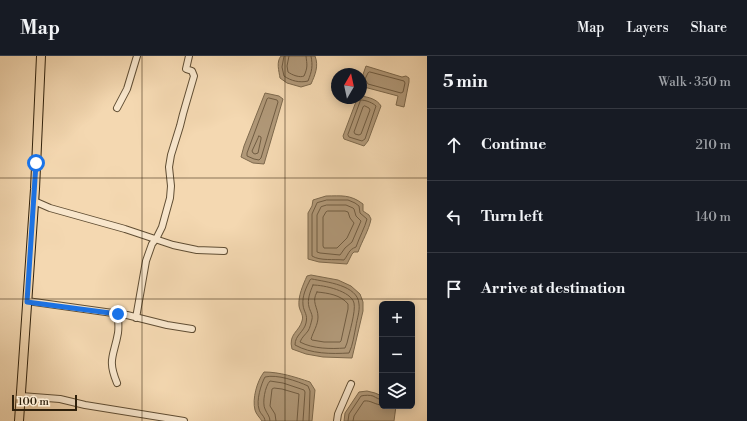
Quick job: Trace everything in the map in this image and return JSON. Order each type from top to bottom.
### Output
[{"type":"main road","points":[[19,421],[34,202],[41,56]]},
{"type":"street","points":[[117,108],[127,89],[137,56]]},
{"type":"street","points":[[136,318],[146,260],[152,244],[162,227],[170,198],[171,156],[194,76],[192,71],[186,69],[189,56]]},
{"type":"street","points":[[34,202],[50,208],[108,223],[172,245],[184,248],[224,251]]},
{"type":"street","points":[[27,302],[118,314],[192,329]]},
{"type":"street","points":[[117,383],[112,371],[111,359],[118,335],[118,314]]},
{"type":"street","points":[[337,421],[338,414],[351,384]]},
{"type":"street","points":[[21,396],[60,399],[85,405],[184,421]]},
{"type":"water","points":[[281,56],[315,56],[317,67],[311,84],[301,87],[287,83],[280,78],[278,64]]},
{"type":"water","points":[[366,66],[409,78],[404,107],[396,105],[398,96],[367,88],[367,68],[365,68]]},
{"type":"water","points":[[265,93],[279,96],[283,99],[264,164],[253,163],[241,157]]},
{"type":"water","points":[[367,98],[375,100],[381,106],[368,141],[364,146],[344,139],[343,136],[355,104],[367,104]]},
{"type":"water","points":[[326,196],[345,196],[358,201],[363,204],[363,211],[369,215],[371,219],[358,252],[354,252],[352,254],[347,264],[319,262],[308,259],[308,213],[312,206],[313,200]]},
{"type":"water","points":[[311,275],[338,280],[351,286],[360,294],[363,302],[363,311],[352,358],[323,357],[306,354],[292,349],[291,340],[301,325],[302,319],[299,306],[300,294],[307,276]]},
{"type":"water","points":[[264,372],[282,374],[310,382],[315,390],[312,421],[262,421],[257,414],[254,401],[257,385]]},
{"type":"water","points":[[367,391],[379,395],[379,409],[396,409],[394,421],[344,421],[345,413],[359,392]]},
{"type":"route","points":[[36,163],[27,302],[118,314]]}]
